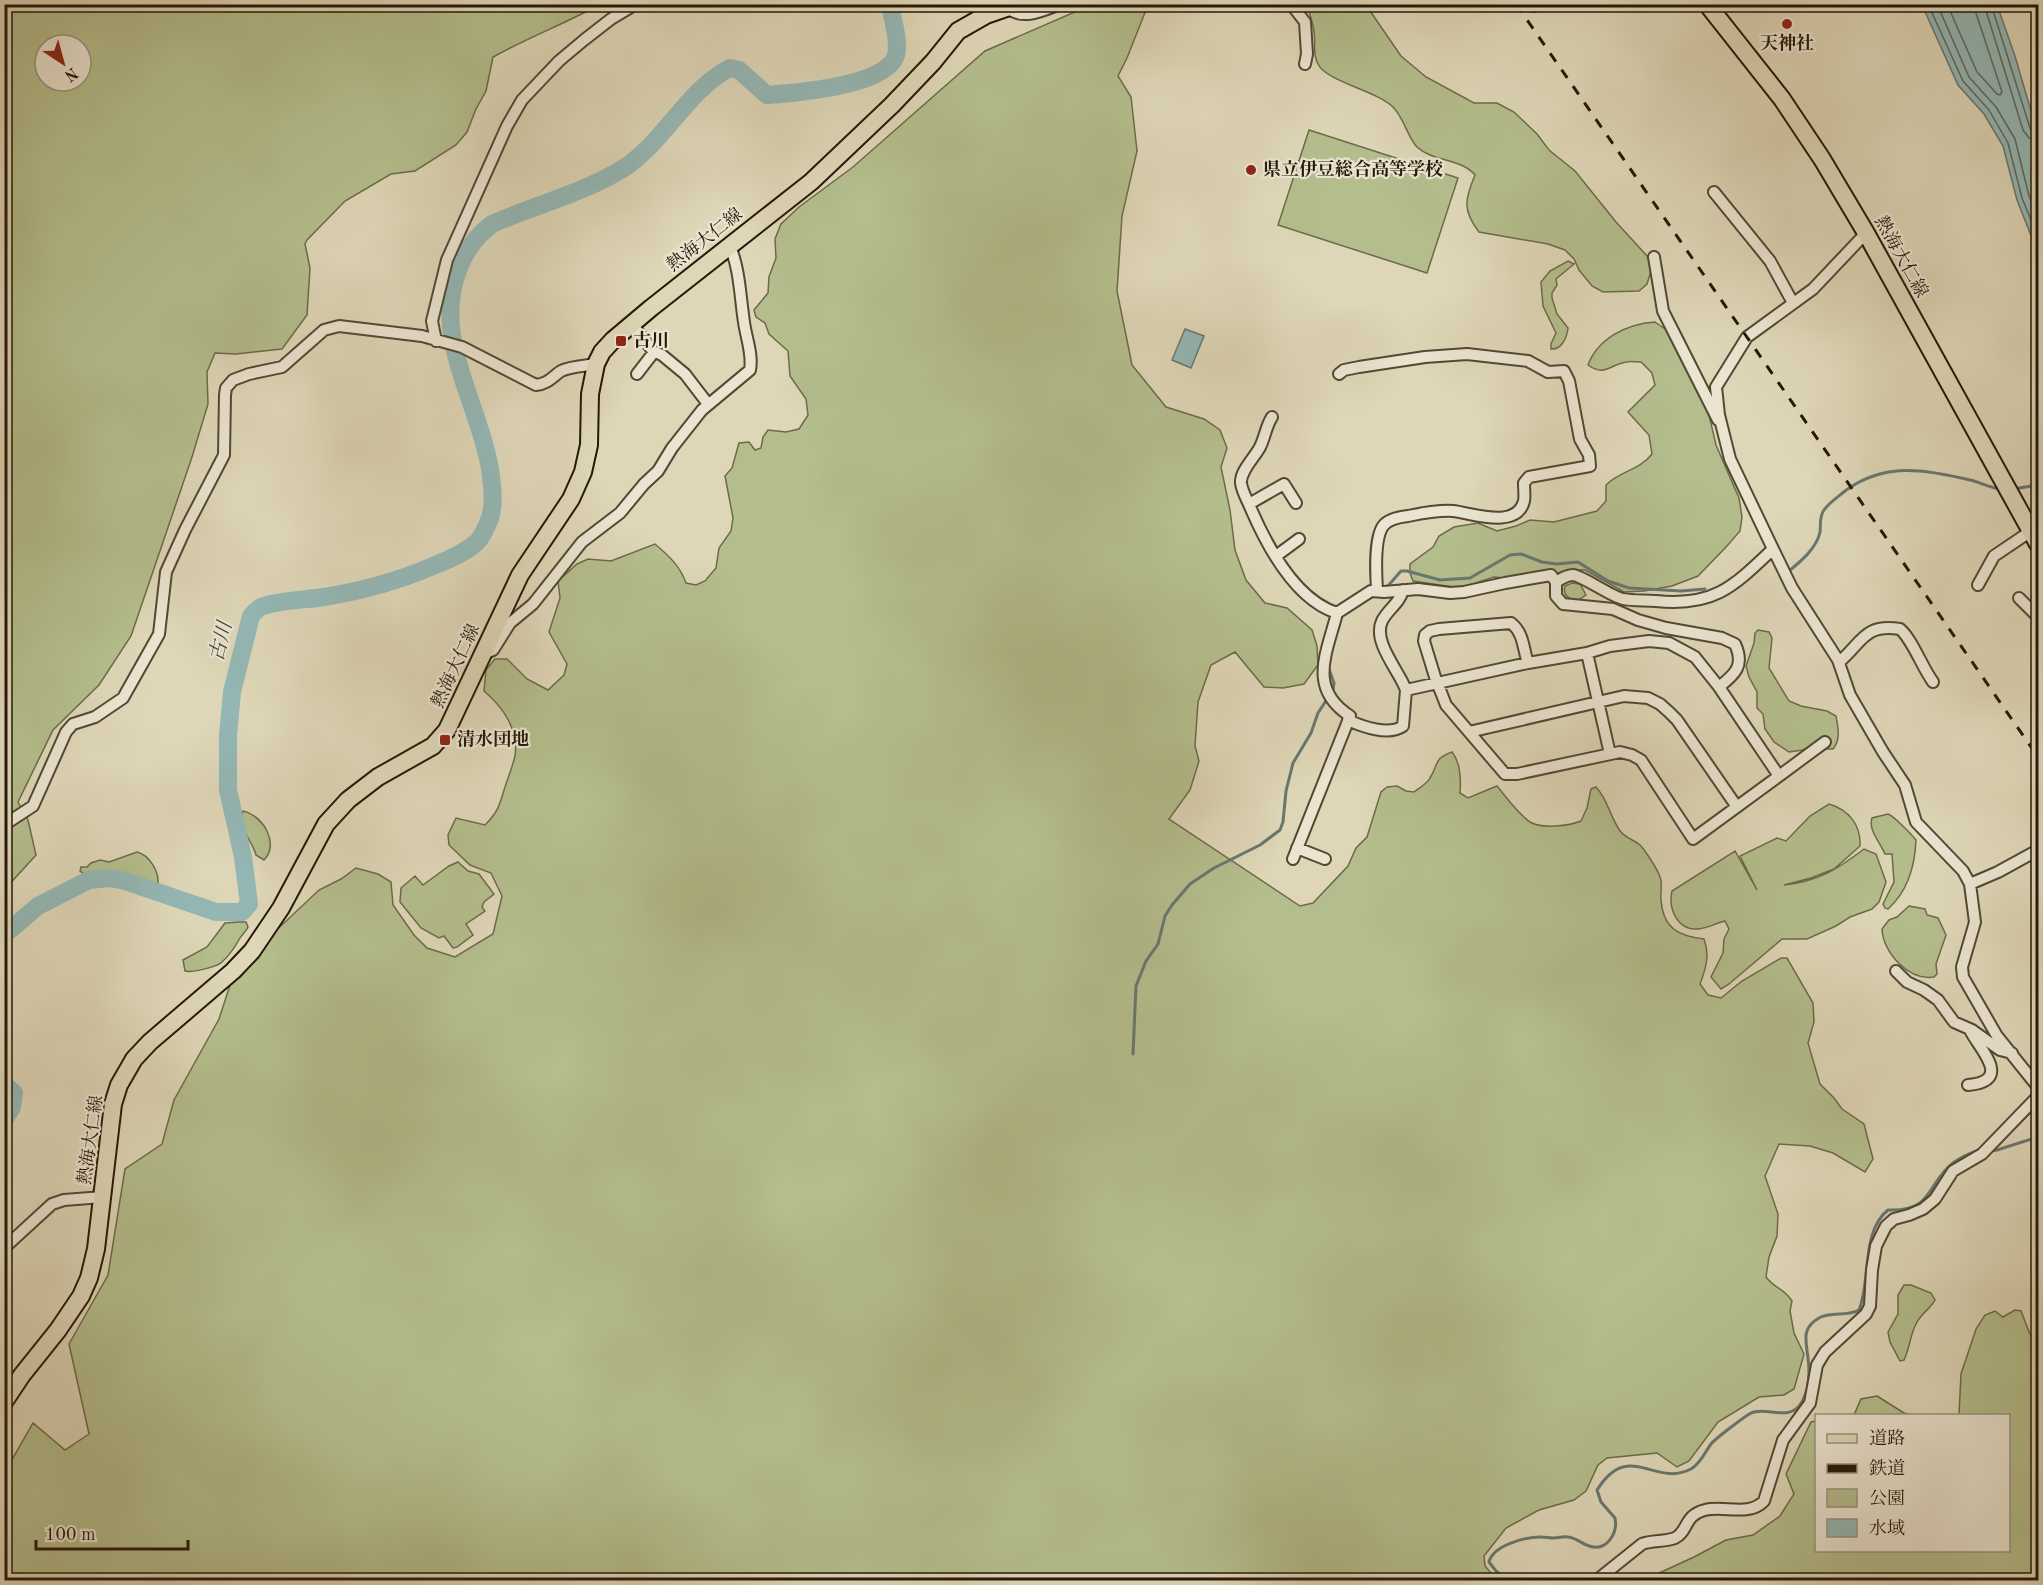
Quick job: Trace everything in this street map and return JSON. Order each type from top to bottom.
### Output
[{"type":"main road","name":"熱海大仁線","points":[[1707,4],[1782,99],[1822,159],[1866,232],[2035,538]]},
{"type":"main road","name":"熱海大仁線","points":[[4,1401],[10,1379],[58,1330],[90,1278],[103,1197],[108,1135],[119,1085],[134,1059],[150,1042],[233,971],[252,951],[280,908],[326,824],[348,800],[378,777],[433,746],[447,730],[520,575],[571,499],[583,472],[589,445],[590,394],[596,364],[602,352],[632,324],[811,182],[933,62],[958,31],[986,15],[1013,6]]},
{"type":"street","points":[[436,341],[432,321],[447,260],[507,126],[522,100],[584,40],[610,19],[636,4]]},
{"type":"street","points":[[1013,6],[1018,15],[1031,14],[1060,4]]},
{"type":"street","points":[[1291,4],[1305,22],[1307,54],[1305,64]]},
{"type":"street","points":[[1714,192],[1770,261],[1793,303]]},
{"type":"street","points":[[1866,232],[1813,289],[1747,337],[1719,381],[1716,393],[1721,425],[1730,459],[1792,588],[1839,662],[1850,695],[1905,785],[1916,822],[1962,871],[1970,884],[1975,922],[1962,967],[1963,976],[1997,1036],[2013,1053],[2038,1087]]},
{"type":"street","points":[[484,654],[493,650],[510,622],[533,604],[576,549],[620,513],[658,471],[677,440],[708,404],[750,370],[736,261],[730,246]]},
{"type":"street","points":[[1654,257],[1663,311],[1721,425]]},
{"type":"street","points":[[632,324],[654,352],[662,355],[685,374],[708,404]]},
{"type":"street","points":[[4,825],[33,806],[66,732],[73,724],[95,717],[123,698],[159,634],[166,572],[185,530],[225,455],[225,395],[230,383],[249,374],[282,367],[324,330],[339,326],[422,336],[462,346],[536,385],[548,382],[561,371],[596,364]]},
{"type":"street","points":[[637,374],[654,352]]},
{"type":"street","points":[[1339,374],[1344,370],[1359,367],[1425,357],[1467,354],[1528,362],[1548,372],[1564,372],[1569,381],[1580,439],[1589,455],[1590,466],[1529,477],[1524,483],[1524,501],[1513,515],[1496,518],[1451,511],[1435,511],[1386,522],[1381,528],[1379,537],[1377,590]]},
{"type":"street","points":[[1272,417],[1262,445],[1241,480],[1259,527],[1301,590],[1320,605],[1337,613]]},
{"type":"street","points":[[1249,504],[1284,484],[1296,503]]},
{"type":"street","points":[[1978,585],[1994,556],[2035,538]]},
{"type":"street","points":[[1276,555],[1299,539]]},
{"type":"street","points":[[1556,582],[1563,577],[1575,575],[1623,599],[1671,603],[1694,602],[1712,597],[1726,589],[1748,574],[1773,549]]},
{"type":"street","points":[[1293,859],[1350,716],[1330,699],[1323,684],[1326,656],[1337,613],[1371,591],[1418,589],[1450,593],[1464,592],[1551,575],[1556,582],[1556,596],[1563,604],[1613,609],[1638,620],[1666,628],[1722,638],[1735,644],[1740,658],[1738,665],[1735,673],[1719,687]]},
{"type":"street","points":[[1348,720],[1370,728],[1390,730],[1403,726],[1406,690],[1389,660],[1381,629],[1383,620],[1400,600],[1403,590]]},
{"type":"street","points":[[2019,598],[2038,617]]},
{"type":"street","points":[[1528,663],[1522,635],[1511,623],[1439,629],[1425,635],[1424,641],[1446,705],[1505,774],[1517,774],[1620,752],[1632,754],[1641,760],[1693,839],[1826,742]]},
{"type":"street","points":[[1839,662],[1859,640],[1877,628],[1900,629],[1907,635],[1924,670],[1933,682]]},
{"type":"street","points":[[1406,690],[1528,663],[1587,653],[1610,646],[1649,640],[1669,643],[1695,657],[1719,687],[1779,776]]},
{"type":"street","points":[[1587,653],[1610,754]]},
{"type":"street","points":[[1469,732],[1624,696],[1648,698],[1660,704],[1677,720],[1737,807]]},
{"type":"street","points":[[1297,848],[1325,859]]},
{"type":"street","points":[[1970,884],[2038,850]]},
{"type":"street","points":[[1896,971],[1906,982],[1924,990],[1938,1000],[1954,1022],[1970,1029],[2000,1050],[2013,1053]]},
{"type":"street","points":[[1968,1085],[1984,1081],[1989,1077],[1992,1069],[1989,1059],[1970,1029]]},
{"type":"street","points":[[1597,1581],[1642,1544],[1674,1538],[1680,1534],[1695,1513],[1713,1508],[1757,1508],[1764,1501],[1783,1440],[1810,1403],[1820,1359],[1866,1314],[1870,1306],[1876,1248],[1886,1226],[1894,1219],[1923,1209],[1935,1199],[1953,1172],[1982,1154],[2038,1096]]},
{"type":"street","points":[[4,1248],[51,1204],[63,1200],[103,1197]]},
{"type":"green space","points":[[1093,4],[1148,5],[1118,76],[1131,97],[1137,151],[1122,216],[1117,291],[1132,365],[1166,407],[1204,419],[1220,430],[1227,448],[1221,467],[1235,550],[1246,580],[1265,603],[1287,608],[1312,630],[1317,646],[1318,665],[1304,684],[1283,688],[1264,687],[1235,652],[1211,665],[1198,702],[1195,746],[1199,761],[1190,790],[1169,819],[1300,906],[1313,903],[1348,866],[1356,848],[1367,837],[1381,792],[1387,787],[1397,786],[1414,792],[1429,780],[1437,762],[1452,752],[1459,766],[1460,793],[1468,798],[1497,786],[1521,814],[1530,822],[1541,826],[1581,821],[1587,808],[1591,789],[1596,787],[1621,832],[1640,845],[1657,870],[1661,882],[1662,910],[1669,924],[1679,933],[1704,939],[1707,951],[1700,984],[1708,995],[1721,998],[1742,981],[1781,958],[1787,958],[1813,1003],[1814,1022],[1808,1043],[1820,1084],[1842,1109],[1864,1124],[1873,1159],[1865,1172],[1833,1153],[1810,1146],[1779,1144],[1765,1176],[1778,1214],[1777,1236],[1769,1257],[1766,1277],[1786,1293],[1792,1301],[1790,1311],[1794,1333],[1804,1354],[1794,1389],[1784,1395],[1759,1397],[1718,1422],[1689,1461],[1677,1467],[1657,1453],[1607,1458],[1598,1465],[1586,1491],[1574,1500],[1539,1510],[1506,1528],[1484,1556],[1485,1566],[1497,1580],[5,1580],[5,1472],[33,1423],[65,1450],[89,1434],[69,1344],[108,1275],[125,1169],[162,1144],[174,1100],[219,1019],[232,979],[248,957],[319,890],[356,868],[378,874],[391,882],[393,905],[414,935],[427,948],[455,957],[493,934],[502,896],[491,873],[470,865],[449,845],[448,835],[456,818],[485,825],[490,820],[499,806],[515,756],[516,746],[512,728],[497,704],[484,691],[486,670],[495,659],[507,659],[527,679],[548,690],[564,675],[567,664],[549,632],[560,598],[558,581],[577,564],[588,559],[611,561],[655,544],[674,562],[686,583],[696,585],[705,581],[716,568],[719,548],[731,531],[733,518],[725,476],[732,468],[739,443],[749,442],[755,450],[761,448],[763,437],[768,430],[786,432],[799,429],[808,415],[806,399],[790,376],[788,351],[769,334],[765,323],[756,317],[754,310],[768,293],[769,277],[776,258],[775,239],[781,224],[799,207],[853,167],[985,51]]},
{"type":"green space","points":[[5,5],[599,5],[493,57],[486,91],[467,132],[456,145],[415,171],[391,174],[345,201],[307,240],[305,244],[310,268],[307,315],[282,349],[236,354],[215,353],[207,372],[208,404],[131,636],[99,685],[53,730],[18,802],[28,820],[36,855],[5,889]]},
{"type":"green space","points":[[1307,5],[1366,5],[1401,56],[1426,77],[1474,103],[1497,103],[1514,112],[1537,134],[1549,150],[1575,171],[1647,256],[1652,268],[1647,284],[1639,291],[1603,292],[1592,286],[1579,270],[1574,259],[1565,250],[1548,244],[1479,232],[1470,217],[1467,204],[1475,175],[1462,166],[1424,152],[1414,143],[1393,107],[1323,70],[1315,56],[1314,29]]},
{"type":"green space","points":[[1309,130],[1458,178],[1427,273],[1278,225]]},
{"type":"green space","points":[[1568,261],[1574,264],[1556,279],[1557,285],[1552,298],[1557,314],[1568,328],[1561,345],[1551,349],[1556,333],[1543,306],[1541,282],[1550,271]]},
{"type":"green space","points":[[1655,322],[1668,331],[1707,406],[1716,445],[1739,498],[1742,517],[1740,531],[1727,546],[1698,576],[1672,586],[1644,591],[1624,592],[1585,570],[1571,570],[1558,578],[1534,584],[1516,579],[1494,577],[1460,588],[1413,581],[1410,564],[1433,547],[1439,536],[1454,527],[1478,523],[1497,531],[1530,520],[1554,522],[1597,511],[1606,501],[1606,485],[1647,460],[1652,454],[1649,435],[1628,412],[1655,385],[1652,373],[1641,362],[1620,363],[1603,370],[1588,365],[1599,347],[1615,334],[1644,323]]},
{"type":"green space","points":[[1572,583],[1580,584],[1586,595],[1577,601],[1569,598],[1564,592],[1565,586]]},
{"type":"green space","points":[[1758,630],[1769,632],[1772,638],[1769,668],[1789,701],[1827,711],[1836,716],[1838,737],[1833,749],[1823,749],[1813,745],[1803,750],[1789,752],[1774,742],[1765,729],[1763,714],[1757,708],[1757,692],[1746,666],[1755,633]]},
{"type":"green space","points":[[1829,804],[1842,810],[1852,819],[1858,831],[1860,846],[1834,869],[1784,885],[1817,878],[1827,873],[1845,863],[1864,849],[1876,854],[1886,882],[1879,902],[1872,909],[1850,917],[1807,939],[1782,939],[1721,989],[1711,977],[1723,953],[1724,939],[1729,929],[1725,921],[1700,929],[1684,926],[1673,911],[1672,891],[1735,851],[1757,890],[1740,856],[1777,838],[1786,841],[1810,816]]},
{"type":"green space","points":[[243,811],[257,818],[267,831],[270,846],[269,853],[264,860],[256,855],[243,828],[241,817]]},
{"type":"green space","points":[[1888,814],[1916,840],[1909,877],[1901,894],[1888,909],[1883,904],[1894,882],[1892,854],[1885,854],[1873,832],[1871,822],[1872,818]]},
{"type":"green space","points":[[137,852],[145,856],[152,864],[158,883],[147,884],[112,873],[84,874],[80,871],[81,867],[87,867],[100,860],[109,862]]},
{"type":"green space","points":[[458,862],[468,871],[479,874],[494,894],[484,902],[482,907],[485,911],[466,924],[473,935],[453,948],[444,936],[439,938],[421,928],[400,902],[401,888],[415,876],[423,885]]},
{"type":"green space","points":[[1909,906],[1925,909],[1927,915],[1938,918],[1946,935],[1936,964],[1937,974],[1934,977],[1915,975],[1899,964],[1883,938],[1882,929],[1889,920],[1897,917]]},
{"type":"green space","points":[[246,922],[248,927],[222,962],[204,969],[185,971],[183,960],[207,947],[225,923]]},
{"type":"green space","points":[[1904,1285],[1911,1285],[1931,1293],[1935,1300],[1917,1322],[1908,1351],[1904,1360],[1900,1361],[1890,1342],[1888,1332],[1898,1314],[1898,1295]]},
{"type":"green space","points":[[2015,1310],[2021,1311],[2030,1334],[2038,1343],[2038,1580],[1649,1580],[1726,1540],[1753,1535],[1780,1516],[1794,1494],[1786,1474],[1811,1422],[1815,1421],[1815,1552],[2010,1552],[2010,1414],[1959,1414],[1961,1374],[1976,1329],[1985,1315],[1995,1311],[2003,1317]]},
{"type":"green space","points":[[1877,1396],[1908,1414],[1854,1414],[1861,1399]]},
{"type":"water","points":[[1922,5],[1997,5],[2015,56],[2038,135],[2038,253],[2017,200],[2003,146],[1984,114],[1958,85]]},
{"type":"water","points":[[1185,329],[1204,336],[1191,368],[1172,360]]},
{"type":"waterway","name":"古川","points":[[4,935],[38,906],[89,880],[110,878],[125,881],[216,912],[242,912],[249,904],[243,857],[228,790],[228,736],[232,692],[251,616],[260,608],[268,605],[366,589],[439,564],[462,553],[477,542],[490,518],[493,500],[490,469],[460,370],[450,321],[451,296],[458,270],[472,244],[492,224],[576,192],[624,168],[652,144],[701,89],[730,68],[739,70],[767,95],[839,86],[876,74],[889,66],[896,55],[896,36],[890,4]]},
{"type":"waterway","points":[[1789,571],[1808,554],[1815,544],[1820,532],[1821,515],[1826,507],[1845,491],[1875,476],[1905,470],[1921,471],[1953,476],[2001,489]]},
{"type":"waterway","points":[[2013,489],[2038,485]]},
{"type":"waterway","points":[[1387,587],[1401,571],[1440,580],[1470,578],[1510,555],[1521,554],[1542,562],[1556,564],[1578,562],[1608,581],[1629,588],[1681,591],[1705,589]]},
{"type":"waterway","points":[[1364,601],[1377,595]]},
{"type":"waterway","points":[[1133,1054],[1136,986],[1146,961],[1158,944],[1165,916],[1190,884],[1214,868],[1260,845],[1280,830],[1293,763],[1311,733],[1318,713],[1333,690],[1334,683],[1329,669]]},
{"type":"waterway","name":"古川","points":[[4,1092],[8,1088],[14,1093],[12,1107],[4,1120]]},
{"type":"waterway","points":[[1991,1151],[2038,1137]]},
{"type":"waterway","points":[[1508,1580],[1489,1562],[1497,1551],[1519,1540],[1535,1537],[1566,1537],[1589,1546],[1606,1544],[1615,1530],[1615,1518],[1601,1502],[1597,1490],[1609,1475],[1620,1468],[1631,1466],[1665,1473],[1678,1473],[1691,1469],[1700,1461],[1714,1441],[1751,1413],[1757,1411],[1785,1413],[1797,1408],[1802,1402],[1808,1381],[1806,1335],[1809,1326],[1824,1316],[1859,1310],[1863,1299],[1870,1243],[1879,1219],[1888,1210],[1903,1209],[1922,1202],[1944,1171],[1953,1163],[1979,1150]]},
{"type":"railway","points":[[1516,4],[2038,757]]},
{"type":"place","name":"天神社","points":[[1787,24]]},
{"type":"place","name":"県立伊豆総合高等学校","points":[[1251,170]]},
{"type":"place","name":"古川","points":[[621,341]]},
{"type":"place","name":"清水団地","points":[[445,740]]}]
